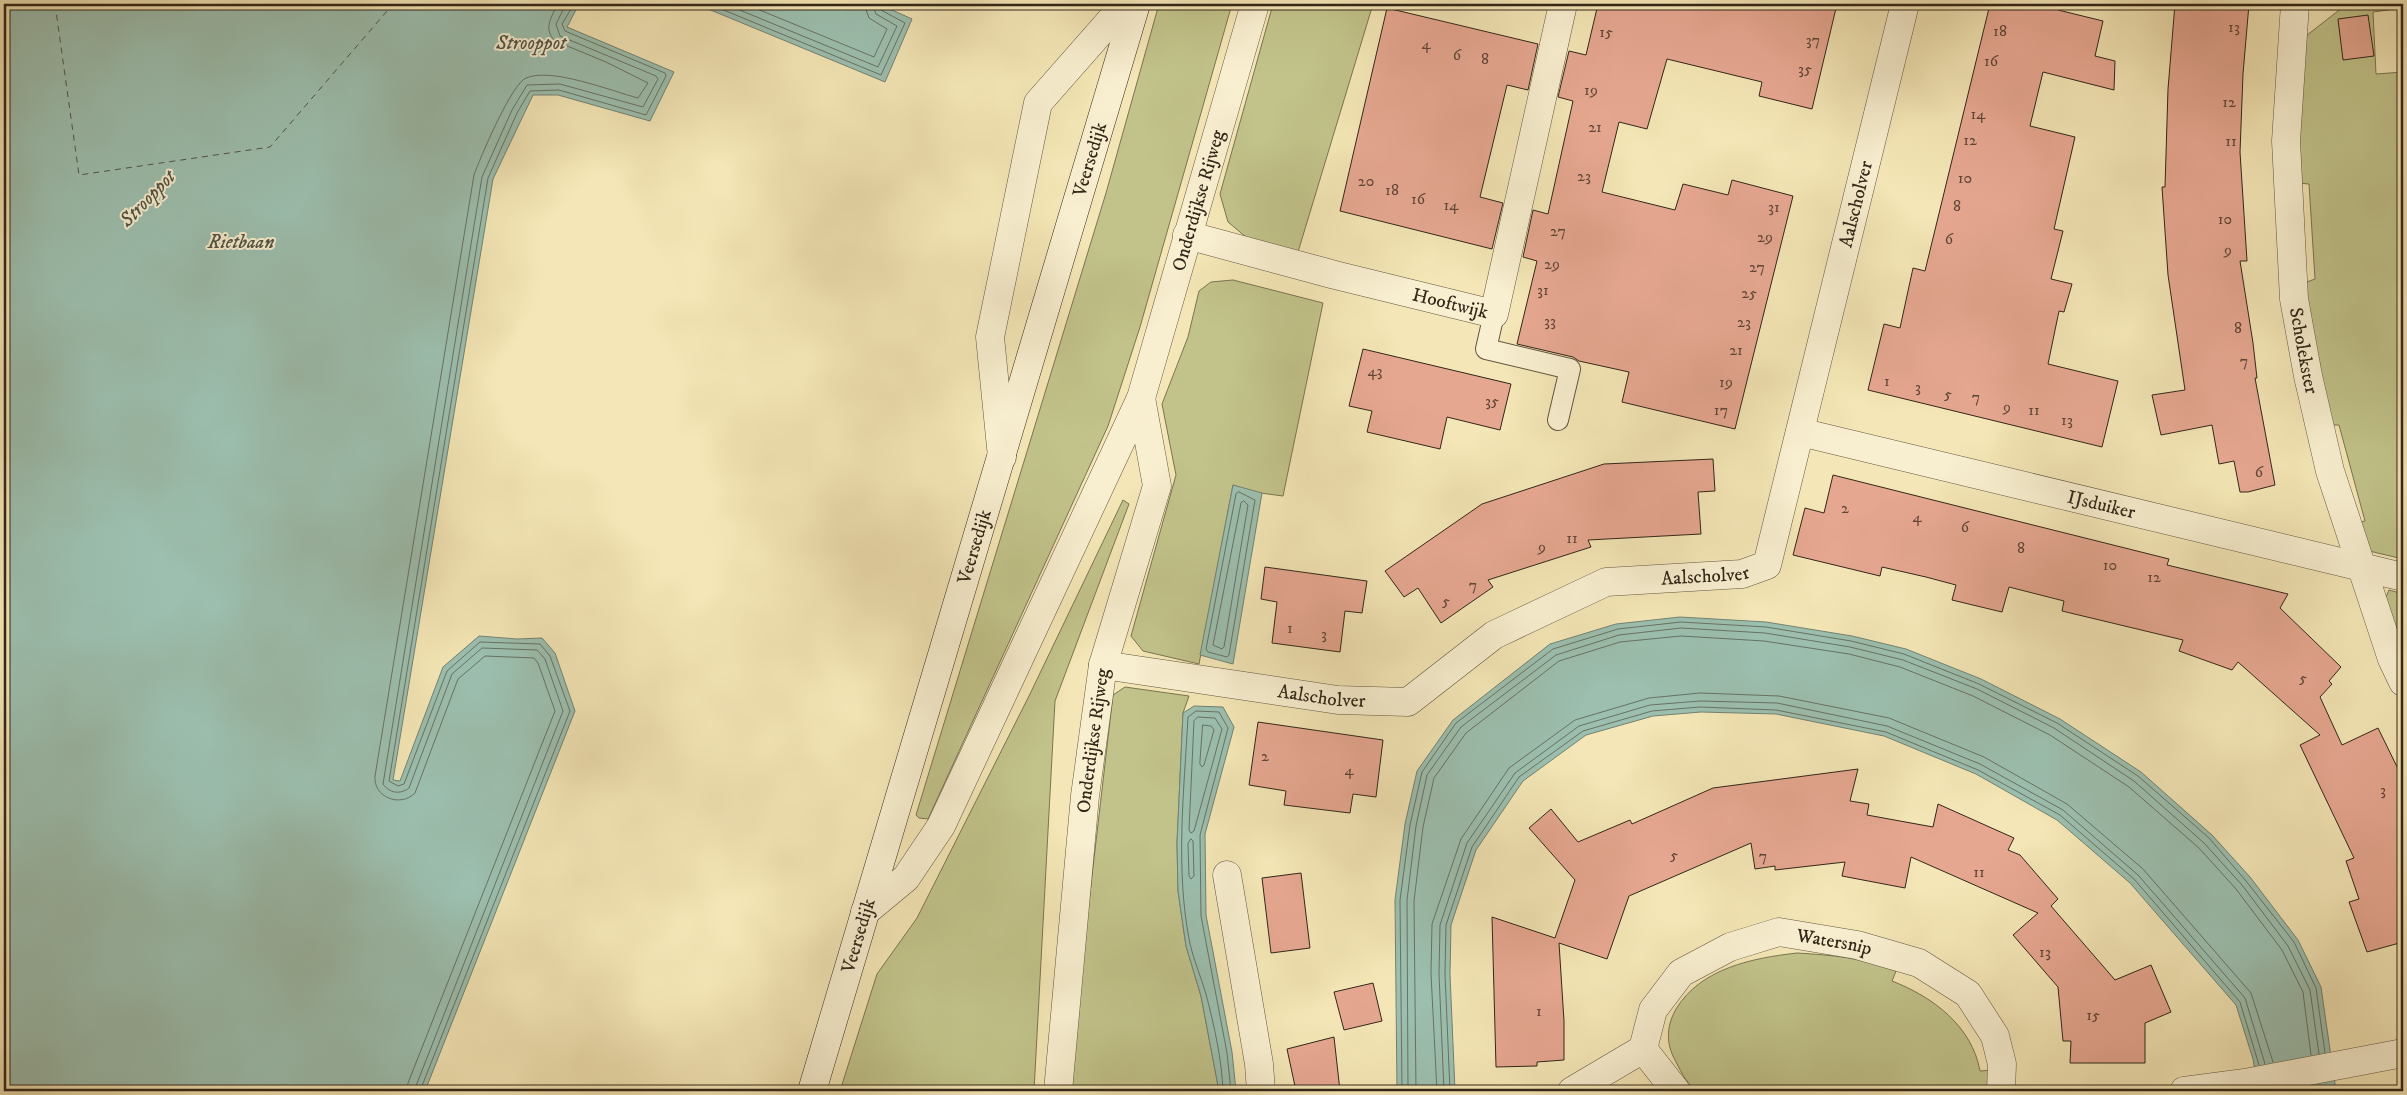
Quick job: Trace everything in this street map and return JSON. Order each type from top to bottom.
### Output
[{"type":"street","points":[[1002,458],[990,337],[1038,103],[1125,4]]},
{"type":"street","name":"Veersedijk","points":[[812,1091],[1136,4]]},
{"type":"street","name":"Onderdijkse Rijweg","points":[[865,912],[906,878],[940,826],[1141,398],[1255,4]]},
{"type":"street","name":"Hooftwijk","points":[[1188,235],[1335,275],[1494,314],[1563,4]]},
{"type":"street","name":"Aalscholver","points":[[1102,665],[1338,700],[1408,702],[1494,635],[1606,582],[1742,574],[1767,565],[1905,4]]},
{"type":"street","name":"Scholekster","points":[[2295,4],[2286,141],[2294,299],[2308,376],[2330,471],[2392,660],[2403,682]]},
{"type":"street","name":"Onderdijkse Rijweg","points":[[1058,1091],[1085,796],[1102,665],[1157,486],[1141,398]]},
{"type":"street","name":"IJsduiker","points":[[1800,432],[2403,577]]},
{"type":"street","points":[[1228,875],[1259,1064],[1261,1091]]},
{"type":"street","name":"Watersnip","points":[[1643,1050],[1652,1010],[1681,973],[1730,947],[1779,932],[1857,945],[1918,963],[1968,994],[1995,1036],[2002,1064],[2001,1091]]},
{"type":"street","points":[[1572,1091],[1643,1050],[1676,1091]]},
{"type":"street","points":[[2184,1091],[2246,1083],[2403,1053]]},
{"type":"lane","points":[[1494,314],[1486,349],[1570,369],[1558,420]]},
{"type":"green space","points":[[1159,4],[1232,4],[1140,327],[1108,426],[928,819],[919,818],[916,815],[1106,193]]},
{"type":"green space","points":[[1273,4],[1373,4],[1298,252],[1246,237],[1228,222],[1220,194]]},
{"type":"green space","points":[[2347,4],[2403,4],[2403,8],[2373,12],[2376,74],[2403,72],[2403,559],[2365,550],[2357,523],[2365,521],[2339,425],[2329,425],[2304,283],[2315,279],[2309,184],[2298,183],[2302,39]]},
{"type":"green space","points":[[1233,280],[1323,303],[1283,496],[1253,492],[1233,485],[1199,664],[1143,651],[1131,636],[1176,475],[1162,404],[1188,337],[1199,291],[1211,282]]},
{"type":"green space","points":[[1123,500],[1129,504],[1055,701],[1034,1091],[840,1091],[877,974],[917,918],[1029,696]]},
{"type":"green space","points":[[2389,590],[2403,594],[2403,642],[2384,602]]},
{"type":"green space","points":[[1125,687],[1189,696],[1183,713],[1177,843],[1178,891],[1186,946],[1201,996],[1219,1091],[1071,1091],[1074,1031],[1113,695]]},
{"type":"green space","points":[[1797,953],[1848,958],[1896,971],[1892,981],[1922,995],[1948,1015],[1959,1027],[1969,1040],[1976,1055],[1980,1071],[1993,1070],[1985,1091],[1696,1091],[1680,1071],[1669,1045],[1669,1027],[1676,1009],[1699,984],[1729,967],[1763,958]]},
{"type":"water","name":"Rietbaan","points":[[4,4],[579,4],[567,27],[674,72],[650,121],[558,95],[533,95],[493,179],[393,780],[400,781],[443,667],[479,636],[517,639],[542,638],[555,653],[575,711],[425,1091],[4,1091]]},
{"type":"water","points":[[696,4],[879,4],[912,19],[885,82]]},
{"type":"water","points":[[1233,485],[1262,493],[1233,664],[1200,655]]},
{"type":"water","points":[[1680,617],[1766,622],[1852,636],[1906,649],[1981,679],[2060,719],[2141,772],[2212,835],[2250,877],[2298,940],[2321,987],[2336,1091],[2258,1091],[2253,1059],[2236,1005],[2130,883],[2057,820],[1976,774],[1884,736],[1776,714],[1701,712],[1653,716],[1586,735],[1523,781],[1476,850],[1451,925],[1450,974],[1455,1091],[1397,1091],[1395,900],[1405,824],[1417,771],[1453,720],[1550,644],[1616,624]]},
{"type":"water","points":[[1194,706],[1223,707],[1234,727],[1205,834],[1206,915],[1232,1052],[1236,1091],[1219,1091],[1201,996],[1186,946],[1178,891],[1177,843],[1183,713]]},
{"type":"building","points":[[1598,4],[1837,4],[1812,109],[1759,96],[1762,82],[1667,59],[1647,129],[1619,122],[1602,192],[1675,210],[1683,184],[1728,195],[1732,180],[1793,196],[1735,429],[1622,402],[1629,372],[1517,344],[1537,261],[1523,257],[1533,210],[1548,214],[1573,101],[1558,97],[1569,51],[1586,55]]},
{"type":"building","points":[[1990,4],[2060,4],[2058,10],[2103,21],[2095,56],[2115,61],[2114,90],[2043,72],[2030,126],[2075,137],[2054,229],[2063,231],[2051,279],[2072,284],[2064,312],[2059,311],[2048,364],[2118,381],[2102,447],[1868,390],[1884,324],[1900,328],[1913,268],[1925,271]]},
{"type":"building","points":[[2175,4],[2249,4],[2243,74],[2240,152],[2247,261],[2240,261],[2253,343],[2257,378],[2255,378],[2275,485],[2248,492],[2240,492],[2234,461],[2219,464],[2212,425],[2161,435],[2152,395],[2185,390],[2168,275],[2162,187],[2165,187],[2168,89]]},
{"type":"building","points":[[1387,8],[1538,44],[1528,90],[1507,85],[1480,197],[1503,203],[1492,249],[1340,211]]},
{"type":"building","points":[[2368,15],[2374,56],[2343,60],[2338,19]]},
{"type":"building","points":[[1363,349],[1511,384],[1500,430],[1447,417],[1440,449],[1367,432],[1372,411],[1349,406]]},
{"type":"building","points":[[1713,459],[1715,491],[1698,492],[1701,534],[1588,540],[1591,547],[1488,580],[1493,587],[1441,623],[1418,588],[1404,597],[1385,571],[1482,504],[1604,464]]},
{"type":"building","points":[[1833,475],[2169,559],[2167,565],[2288,594],[2280,608],[2341,667],[2329,681],[2332,684],[2320,697],[2342,745],[2378,728],[2403,779],[2403,942],[2367,952],[2349,902],[2359,899],[2346,861],[2354,858],[2300,745],[2320,735],[2238,662],[2232,670],[2179,651],[2183,640],[2062,611],[2064,601],[2009,587],[2002,612],[1952,600],[1956,585],[1882,567],[1880,576],[1793,555],[1805,508],[1824,513]]},
{"type":"building","points":[[1265,567],[1367,581],[1362,613],[1345,611],[1340,652],[1272,643],[1277,602],[1261,599]]},
{"type":"building","points":[[1258,722],[1383,740],[1376,797],[1353,794],[1350,813],[1284,805],[1286,791],[1249,785]]},
{"type":"building","points":[[1858,769],[1850,801],[1869,804],[1867,815],[1933,827],[1938,804],[2014,838],[2008,850],[2020,855],[2058,899],[2051,906],[2115,980],[2151,965],[2171,1012],[2145,1023],[2145,1063],[2070,1063],[2071,1041],[2063,1041],[2058,987],[2013,935],[2038,913],[1911,857],[1905,888],[1842,876],[1845,862],[1775,870],[1775,866],[1755,869],[1751,843],[1629,896],[1607,959],[1559,943],[1564,1021],[1564,1060],[1537,1062],[1537,1066],[1496,1067],[1492,917],[1555,938],[1575,880],[1529,828],[1551,809],[1578,842],[1630,820],[1632,824],[1713,788]]},
{"type":"building","points":[[1301,873],[1310,948],[1271,953],[1262,878]]},
{"type":"building","points":[[1373,983],[1382,1021],[1344,1030],[1334,992]]},
{"type":"building","points":[[1334,1037],[1340,1091],[1296,1091],[1287,1049]]},
{"type":"ferry route","points":[[55,4],[79,175],[270,147],[393,4]]},
{"type":"water label","name":"Strooppot","points":[[531,43]]},
{"type":"water label","name":"Strooppot","points":[[148,199]]}]
